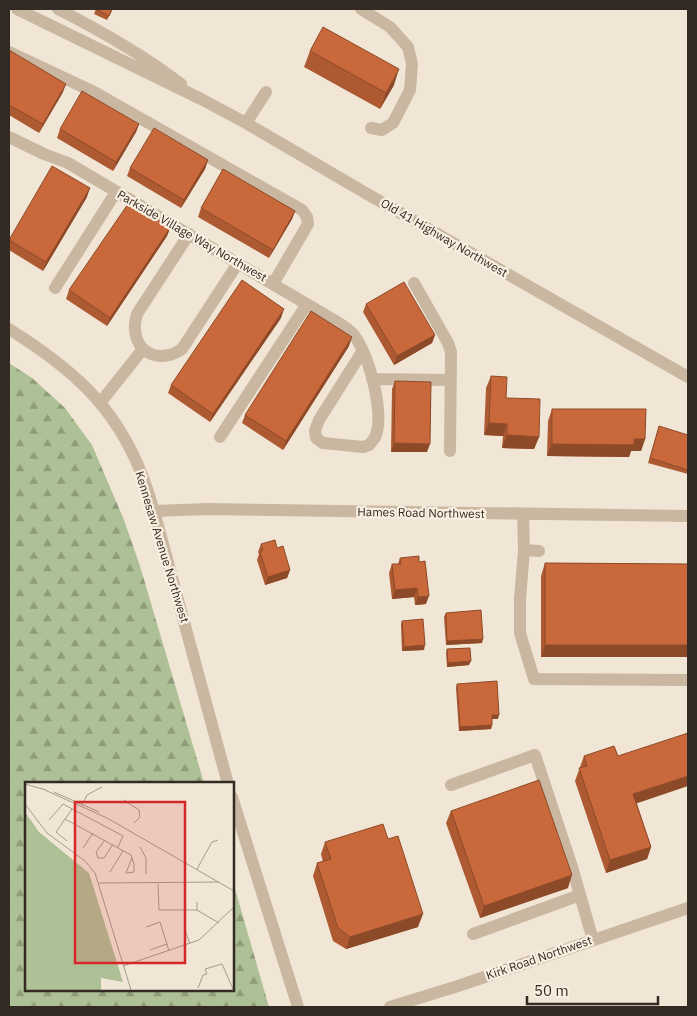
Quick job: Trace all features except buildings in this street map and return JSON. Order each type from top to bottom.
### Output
[{"type":"street","name":"Old 41 Highway Northwest","points":[[18,9],[44,14],[155,78],[201,99],[688,377]]},
{"type":"street","name":"Old 41 Highway Northwest","points":[[58,9],[108,34],[134,50],[201,99]]},
{"type":"street","points":[[361,9],[390,27],[408,47],[412,64],[410,90],[393,124],[382,130],[371,128]]},
{"type":"street","points":[[9,52],[94,92],[302,210],[307,217],[308,224],[273,284]]},
{"type":"street","points":[[246,124],[266,92]]},
{"type":"street","name":"Parkside Village Way Northwest","points":[[9,137],[68,163],[307,304],[352,333],[362,352],[372,378],[376,396],[376,436],[370,445],[363,447],[337,446],[324,443],[316,438],[315,430],[319,420],[362,352]]},
{"type":"street","points":[[55,288],[116,192]]},
{"type":"street","points":[[189,234],[137,314],[134,324],[135,337],[143,349],[158,356],[174,354],[182,349],[238,263]]},
{"type":"street","points":[[414,283],[450,348],[452,356],[450,451]]},
{"type":"street","points":[[220,437],[307,304]]},
{"type":"street","name":"Kennesaw Avenue Northwest","points":[[9,329],[68,370],[84,384],[114,420],[129,446],[154,511],[227,782]]},
{"type":"street","points":[[100,403],[143,349]]},
{"type":"street","points":[[372,378],[451,380]]},
{"type":"street","name":"Hames Road Northwest","points":[[154,511],[208,509],[688,516]]},
{"type":"street","points":[[523,514],[524,550],[520,599],[520,633],[534,679],[688,680]]},
{"type":"street","points":[[524,550],[539,551]]},
{"type":"street","points":[[450,785],[535,755],[593,940]]},
{"type":"street","points":[[234,803],[298,1007]]},
{"type":"street","points":[[473,934],[580,895]]},
{"type":"street","name":"Kirk Road Northwest","points":[[390,1007],[458,986],[688,908]]},
{"type":"green space","points":[[9,363],[32,378],[65,408],[92,445],[124,520],[140,566],[204,782],[25,782],[25,991],[234,991],[234,885],[269,1007],[9,1007]]}]
